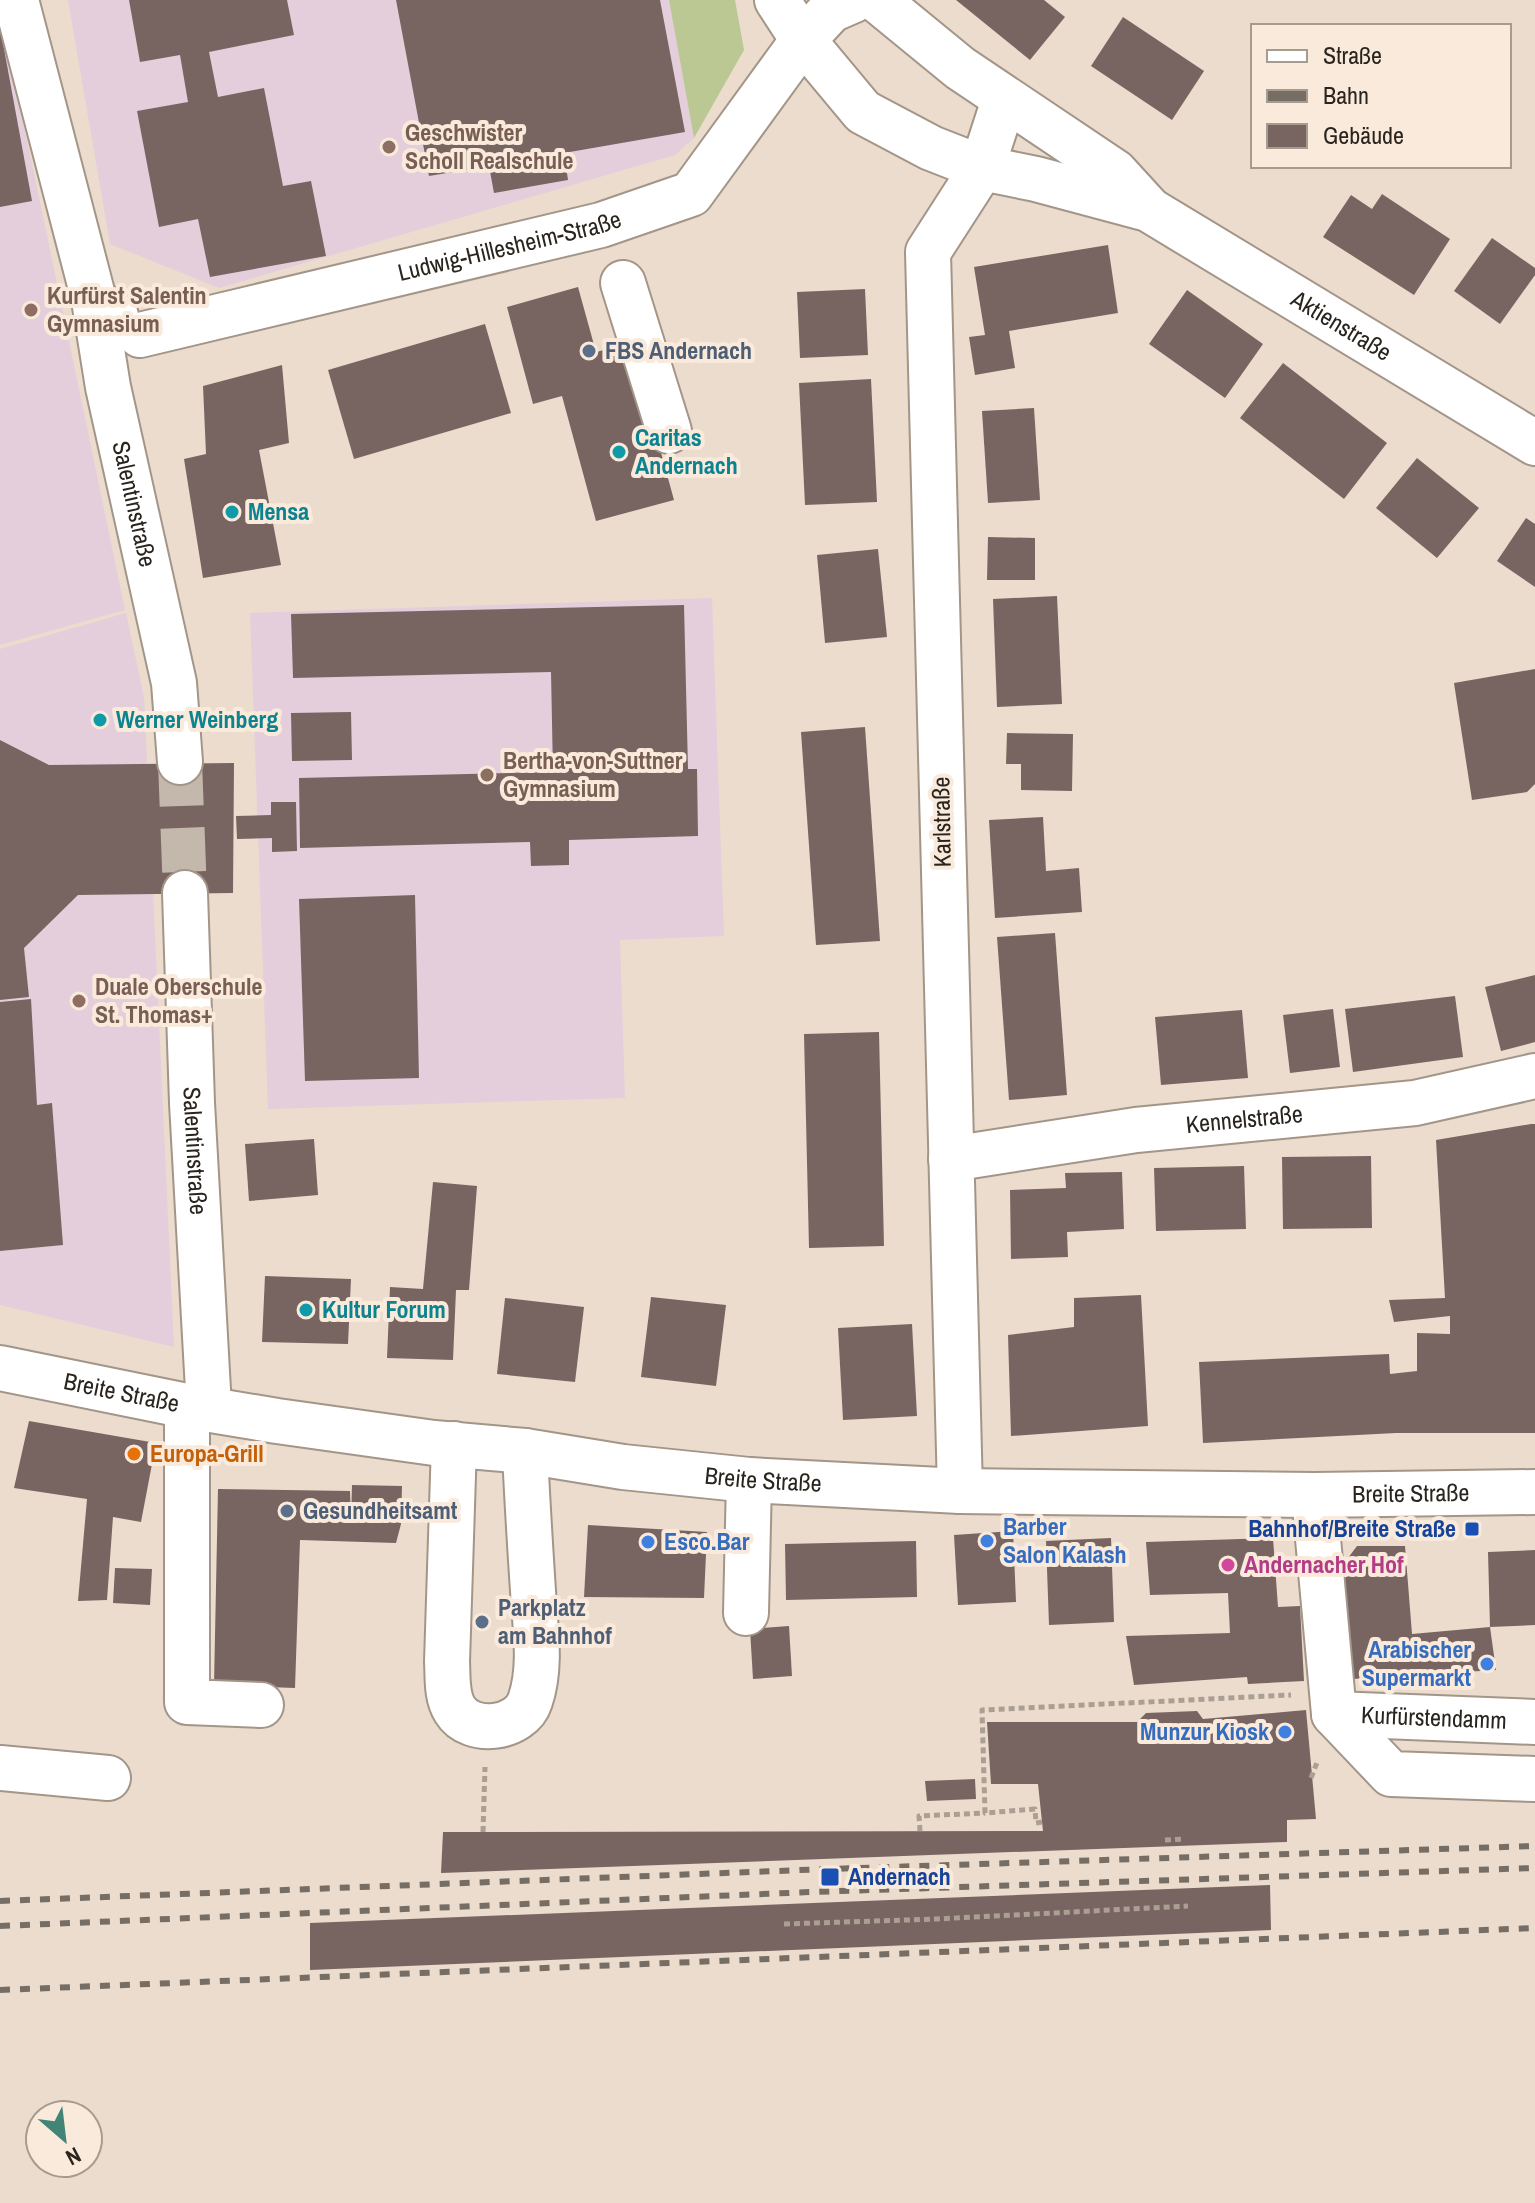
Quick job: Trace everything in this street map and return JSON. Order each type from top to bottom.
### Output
[{"type":"street","name":"Salentinstraße","points":[[16,0],[94,300],[108,387],[174,683],[180,762]]},
{"type":"street","name":"Aktienstraße","points":[[777,0],[803,40],[863,112],[931,148],[982,168],[1148,209],[1535,443]]},
{"type":"street","points":[[803,40],[831,10],[854,0]]},
{"type":"street","name":"Aktienstraße","points":[[877,0],[1004,100],[1115,172],[1148,209]]},
{"type":"street","name":"Ludwig-Hillesheim-Straße","points":[[140,335],[601,225],[691,194],[803,40]]},
{"type":"street","points":[[982,168],[1004,100]]},
{"type":"street","name":"Karlstraße","points":[[960,1491],[928,252],[982,168]]},
{"type":"street","points":[[623,283],[669,431]]},
{"type":"street","points":[[94,300],[140,335],[108,387]]},
{"type":"street","name":"Salentinstraße","points":[[185,893],[198,1407],[187,1702],[261,1705]]},
{"type":"street","name":"Kennelstraße","points":[[951,1159],[1136,1130],[1415,1103],[1535,1076]]},
{"type":"street","name":"Breite Straße","points":[[0,1368],[277,1421],[525,1451],[623,1467],[749,1480],[960,1491],[1314,1495],[1535,1492]]},
{"type":"street","points":[[454,1444],[447,1662],[449,1697],[456,1712],[471,1723],[487,1726],[510,1723],[530,1702],[537,1657],[525,1451]]},
{"type":"street","points":[[746,1613],[749,1480]]},
{"type":"street","name":"Kurfürstendamm","points":[[1314,1495],[1333,1704],[1391,1774],[1535,1779]]},
{"type":"street","name":"Kurfürstendamm","points":[[1333,1704],[1535,1722]]},
{"type":"street","points":[[0,1768],[108,1778]]},
{"type":"path","points":[[985,1813],[982,1710],[1333,1704]]},
{"type":"path","points":[[483,1832],[487,1726]]},
{"type":"path","points":[[920,1831],[919,1816],[1035,1809],[1036,1823],[1042,1822]]},
{"type":"path","points":[[1165,1840],[1185,1839]]},
{"type":"path","points":[[784,1924],[1188,1906]]},
{"type":"shaded area","name":"Geschwister Scholl Realschule","points":[[68,0],[669,0],[694,138],[675,155],[219,288],[110,244]]},
{"type":"shaded area","name":"Kurfürst Salentin Gymnasium","points":[[0,10],[125,610],[0,645]]},
{"type":"shaded area","name":"Bertha-von-Suttner Gymnasium","points":[[712,598],[724,936],[620,940],[625,1098],[268,1109],[250,613]]},
{"type":"shaded area","name":"Duale Oberschule St. Thomas+","points":[[126,613],[144,697],[174,1347],[0,1305],[0,649]]},
{"type":"green space","points":[[669,0],[735,0],[744,50],[694,138]]},
{"type":"building","points":[[129,0],[287,0],[294,35],[209,52],[218,97],[264,88],[283,186],[311,181],[326,256],[210,277],[198,219],[159,227],[137,111],[188,102],[180,55],[140,62]]},
{"type":"building","points":[[396,0],[660,0],[685,132],[564,153],[568,180],[494,193],[489,166],[429,176]]},
{"type":"building","points":[[956,0],[1044,0],[1065,17],[1030,60]]},
{"type":"building","points":[[1123,17],[1204,71],[1172,120],[1091,66]]},
{"type":"building","points":[[0,27],[32,201],[0,207]]},
{"type":"building","points":[[1382,194],[1450,239],[1414,295],[1323,237],[1351,195],[1372,209]]},
{"type":"building","points":[[1492,238],[1535,268],[1535,275],[1500,324],[1454,291]]},
{"type":"building","points":[[1108,245],[1118,313],[1009,331],[1015,368],[975,375],[969,337],[985,335],[974,267]]},
{"type":"building","name":"Caritas Andernach","points":[[578,287],[596,352],[631,343],[674,500],[596,521],[562,396],[533,404],[507,307]]},
{"type":"building","points":[[865,289],[868,355],[800,358],[797,292]]},
{"type":"building","points":[[1187,290],[1263,344],[1225,398],[1149,344]]},
{"type":"building","points":[[485,324],[511,413],[354,459],[328,370]]},
{"type":"building","points":[[1283,363],[1387,443],[1344,499],[1240,418]]},
{"type":"building","name":"Mensa","points":[[282,365],[289,443],[259,450],[281,565],[203,578],[184,459],[206,454],[203,386]]},
{"type":"building","points":[[871,379],[877,502],[805,505],[799,383]]},
{"type":"building","points":[[1034,408],[1040,500],[988,503],[982,411]]},
{"type":"building","points":[[1417,458],[1479,508],[1437,558],[1376,508]]},
{"type":"building","points":[[1526,518],[1535,524],[1535,587],[1497,561]]},
{"type":"building","points":[[988,537],[1035,538],[1035,580],[987,580]]},
{"type":"building","points":[[878,549],[887,637],[825,643],[817,555]]},
{"type":"building","points":[[1057,596],[1062,704],[997,707],[993,599]]},
{"type":"building","points":[[684,605],[688,769],[697,769],[698,836],[569,840],[569,865],[531,866],[530,842],[300,848],[299,778],[553,772],[551,672],[293,678],[291,614]]},
{"type":"building","points":[[1535,669],[1535,784],[1527,792],[1472,800],[1454,683]]},
{"type":"building","points":[[351,712],[352,760],[292,761],[291,713]]},
{"type":"building","points":[[865,727],[880,941],[816,945],[801,732]]},
{"type":"building","points":[[1007,733],[1073,734],[1072,791],[1021,790],[1021,764],[1006,764]]},
{"type":"building","points":[[0,740],[49,765],[234,763],[233,893],[78,895],[24,948],[29,997],[0,1000]]},
{"type":"building","points":[[271,802],[296,802],[297,851],[272,852],[272,838],[237,839],[236,816],[271,815]]},
{"type":"building","points":[[1043,817],[1046,871],[1079,868],[1082,912],[995,918],[989,820]]},
{"type":"building","points":[[415,895],[419,1078],[305,1081],[299,899]]},
{"type":"building","points":[[1055,933],[1067,1095],[1009,1100],[997,937]]},
{"type":"building","points":[[1535,975],[1535,1042],[1501,1051],[1485,987]]},
{"type":"building","points":[[1455,996],[1463,1057],[1353,1072],[1345,1009]]},
{"type":"building","name":"Duale Oberschule St. Thomas+","points":[[31,999],[37,1105],[52,1103],[63,1245],[0,1251],[0,1002]]},
{"type":"building","points":[[1333,1009],[1340,1067],[1290,1073],[1283,1015]]},
{"type":"building","points":[[1242,1010],[1248,1078],[1161,1085],[1155,1017]]},
{"type":"building","points":[[879,1032],[884,1246],[809,1248],[804,1034]]},
{"type":"building","points":[[1535,1124],[1535,1433],[1396,1433],[1203,1443],[1199,1362],[1389,1354],[1390,1374],[1417,1371],[1417,1333],[1450,1334],[1450,1316],[1394,1322],[1389,1300],[1445,1298],[1436,1140]]},
{"type":"building","points":[[314,1139],[318,1195],[249,1201],[245,1144]]},
{"type":"building","points":[[1371,1156],[1372,1228],[1283,1229],[1282,1157]]},
{"type":"building","points":[[1244,1166],[1246,1229],[1156,1231],[1154,1168]]},
{"type":"building","points":[[1122,1172],[1124,1229],[1067,1232],[1068,1257],[1011,1259],[1010,1190],[1066,1188],[1065,1173]]},
{"type":"building","points":[[433,1182],[477,1186],[469,1290],[456,1290],[453,1360],[387,1358],[390,1287],[423,1289]]},
{"type":"building","name":"Kultur Forum","points":[[265,1276],[351,1279],[348,1344],[262,1342]]},
{"type":"building","points":[[1141,1295],[1148,1426],[1011,1436],[1008,1335],[1074,1327],[1074,1298]]},
{"type":"building","points":[[651,1297],[726,1305],[716,1386],[641,1377]]},
{"type":"building","points":[[505,1298],[584,1307],[575,1382],[497,1374]]},
{"type":"building","points":[[912,1324],[917,1416],[843,1420],[838,1328]]},
{"type":"building","points":[[29,1421],[156,1443],[141,1522],[113,1517],[107,1600],[78,1601],[87,1499],[14,1488]]},
{"type":"building","points":[[352,1485],[402,1486],[401,1524],[396,1543],[300,1540],[295,1688],[214,1685],[218,1489],[350,1491],[351,1521]]},
{"type":"building","points":[[588,1525],[707,1532],[704,1598],[584,1597]]},
{"type":"building","points":[[1013,1531],[1016,1602],[958,1605],[954,1535]]},
{"type":"building","points":[[1111,1538],[1114,1622],[1049,1625],[1046,1541]]},
{"type":"building","points":[[1273,1538],[1278,1607],[1300,1606],[1304,1681],[1248,1684],[1247,1677],[1134,1685],[1126,1636],[1230,1633],[1228,1593],[1150,1595],[1146,1542]]},
{"type":"building","points":[[916,1541],[917,1597],[786,1600],[785,1544]]},
{"type":"building","points":[[1357,1546],[1405,1546],[1412,1634],[1490,1627],[1496,1670],[1353,1679],[1342,1566]]},
{"type":"building","points":[[1535,1550],[1535,1625],[1490,1627],[1488,1552]]},
{"type":"building","points":[[115,1568],[152,1569],[150,1605],[113,1603]]},
{"type":"building","points":[[789,1626],[792,1676],[753,1679],[750,1629]]},
{"type":"building","points":[[1306,1710],[1316,1819],[1287,1820],[1287,1842],[441,1873],[443,1832],[1043,1831],[1038,1784],[991,1784],[987,1722],[1137,1722],[1146,1713],[1197,1711],[1203,1719]]},
{"type":"building","points":[[975,1779],[976,1799],[927,1801],[925,1781]]},
{"type":"building","points":[[1270,1885],[1271,1930],[310,1970],[310,1923]]},
{"type":"tunnel","points":[[180,762],[185,893]]},
{"type":"railway","points":[[0,1901],[1535,1846]]},
{"type":"railway","points":[[0,1926],[811,1892],[1535,1868]]},
{"type":"railway","points":[[0,1990],[1535,1928]]},
{"type":"place","name":"Geschwister Scholl Realschule","points":[[389,147]]},
{"type":"place","name":"Kurfürst Salentin Gymnasium","points":[[31,310]]},
{"type":"place","name":"FBS Andernach","points":[[589,351]]},
{"type":"place","name":"Caritas Andernach","points":[[619,452]]},
{"type":"place","name":"Mensa","points":[[232,512]]},
{"type":"place","name":"Werner Weinberg","points":[[100,720]]},
{"type":"place","name":"Bertha-von-Suttner Gymnasium","points":[[487,775]]},
{"type":"place","name":"Duale Oberschule St. Thomas+","points":[[79,1001]]},
{"type":"place","name":"Kultur Forum","points":[[306,1310]]},
{"type":"place","name":"Europa-Grill","points":[[134,1454]]},
{"type":"place","name":"Gesundheitsamt","points":[[287,1511]]},
{"type":"place","name":"Bahnhof/Breite Straße","points":[[1472,1529]]},
{"type":"place","name":"Barber Salon Kalash","points":[[987,1541]]},
{"type":"place","name":"Esco.Bar","points":[[648,1542]]},
{"type":"place","name":"Andernacher Hof","points":[[1228,1565]]},
{"type":"place","name":"Parkplatz am Bahnhof","points":[[482,1622]]},
{"type":"place","name":"Arabischer Supermarkt","points":[[1487,1664]]},
{"type":"place","name":"Munzur Kiosk","points":[[1285,1732]]},
{"type":"place","name":"Andernach","points":[[830,1877]]}]
